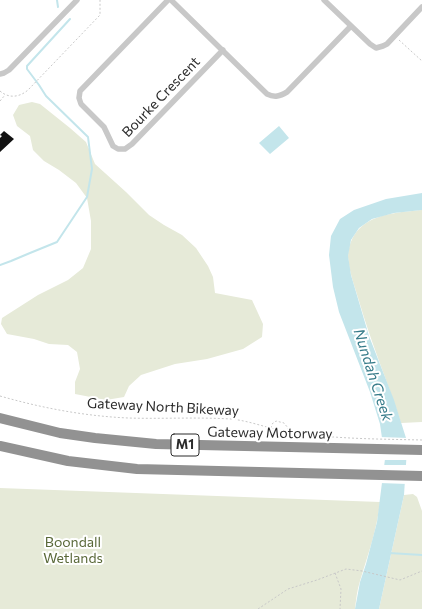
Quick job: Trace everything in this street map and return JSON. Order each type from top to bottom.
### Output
[{"type":"highway","name":"Gateway Motorway","points":[[0,418],[60,433],[132,443],[192,446],[373,444],[422,450]]},
{"type":"highway","name":"M1","points":[[0,446],[68,461],[136,469],[422,476]]},
{"type":"street","points":[[2,74],[77,0]]},
{"type":"street","name":"Bourke Crescent","points":[[168,0],[80,91],[79,98],[81,104],[104,128],[113,146],[118,149],[125,149],[132,144],[223,50]]},
{"type":"street","points":[[171,0],[267,94],[272,97],[282,96],[287,92],[351,26]]},
{"type":"street","points":[[324,0],[376,48],[384,46],[422,7]]},
{"type":"path","points":[[0,91],[5,95],[12,96],[21,95],[28,90],[100,15],[100,0]]},
{"type":"path","points":[[395,35],[422,62]]},
{"type":"path","points":[[0,101],[5,95]]},
{"type":"path","name":"Gateway North Bikeway","points":[[0,396],[43,407],[103,416],[230,419],[251,422],[288,432],[373,444],[422,440]]},
{"type":"path","points":[[270,428],[272,424],[277,421],[285,423],[288,428],[288,432]]},
{"type":"path","points":[[258,609],[288,589],[317,580],[335,572],[349,569],[400,580],[422,571]]},
{"type":"path","points":[[335,572],[342,589],[340,609]]},
{"type":"green space","points":[[32,102],[40,104],[86,142],[95,164],[149,215],[182,235],[196,248],[208,266],[213,277],[215,293],[252,300],[263,324],[262,337],[243,349],[207,359],[175,364],[141,375],[129,386],[124,397],[106,400],[75,394],[75,382],[80,369],[77,352],[68,345],[49,344],[34,339],[7,334],[1,324],[2,318],[38,295],[68,280],[83,268],[91,249],[91,221],[87,198],[76,183],[44,161],[33,150],[30,136],[17,126],[13,115],[19,105]]},
{"type":"green space","points":[[422,210],[422,422],[401,423],[364,317],[351,274],[348,253],[354,235],[365,224],[380,216]]},
{"type":"green space","name":"Boondall Wetlands","points":[[0,488],[380,502],[374,532],[358,588],[355,609],[0,609]]},
{"type":"green space","points":[[413,494],[417,497],[422,511],[422,609],[379,609],[404,495]]},
{"type":"water","points":[[279,126],[289,138],[270,154],[259,143]]},
{"type":"water","name":"Nundah Creek","points":[[422,193],[422,210],[394,213],[372,219],[359,228],[351,240],[348,256],[351,275],[369,336],[394,400],[406,438],[407,449],[404,495],[379,609],[355,609],[360,582],[377,522],[385,459],[380,424],[370,392],[339,312],[333,287],[329,255],[331,236],[340,219],[354,210],[386,199]]},
{"type":"pier","points":[[380,437],[408,438],[408,460],[383,460]]},
{"type":"pier","points":[[382,465],[408,465],[407,484],[380,483]]},
{"type":"building","points":[[4,131],[14,139],[0,152],[0,138],[2,136],[0,135]]},
{"type":"waterway","points":[[57,0],[58,7]]},
{"type":"waterway","points":[[0,265],[57,242],[87,197],[92,169],[88,137],[46,96],[27,69],[27,66],[70,19]]},
{"type":"waterway","points":[[389,553],[422,555]]}]
